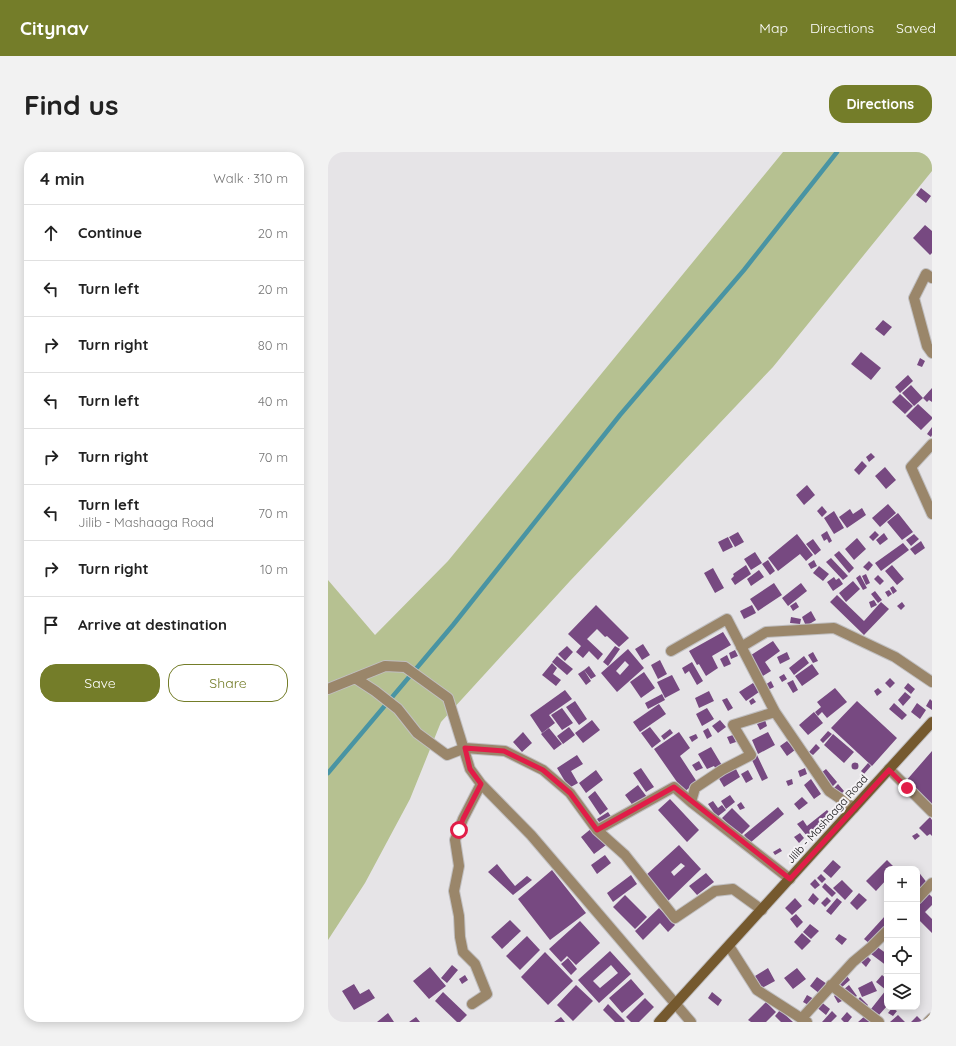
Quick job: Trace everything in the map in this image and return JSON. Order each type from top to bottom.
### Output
[{"type":"main road","name":"Jilib - Mashaaga Road","points":[[659,1022],[932,722]]},
{"type":"street","points":[[932,278],[926,274],[914,298],[927,346],[932,353]]},
{"type":"street","points":[[932,444],[911,467],[932,514]]},
{"type":"street","points":[[671,651],[727,619],[775,712],[829,791],[854,808]]},
{"type":"street","points":[[741,647],[766,632],[834,628],[895,657],[932,682]]},
{"type":"street","points":[[328,689],[385,666],[405,667],[448,698],[465,748],[470,769],[481,784],[531,835],[691,1022]]},
{"type":"street","points":[[355,678],[375,691],[398,710],[416,733],[447,755],[465,748],[504,751],[543,770],[570,793],[597,830],[625,855],[675,918],[715,891],[733,889],[762,910]]},
{"type":"street","points":[[691,802],[695,788],[722,770],[750,755],[733,725],[775,712]]},
{"type":"street","points":[[889,770],[932,812]]},
{"type":"street","points":[[472,1004],[487,994],[474,964],[463,952],[454,891],[459,866],[455,840],[463,819],[481,784]]},
{"type":"street","points":[[597,830],[674,787],[790,879]]},
{"type":"street","points":[[920,896],[932,884]]},
{"type":"street","points":[[729,946],[757,990],[805,1020],[831,985],[884,934]]},
{"type":"street","points":[[831,985],[879,1022]]},
{"type":"street","points":[[928,1022],[932,1018]]},
{"type":"green space","points":[[783,152],[932,152],[932,171],[773,367],[570,581],[441,722],[410,799],[365,883],[328,940],[328,580],[375,635],[448,561]]},
{"type":"building","points":[[921,188],[931,196],[926,203],[916,195]]},
{"type":"building","points":[[925,225],[932,231],[932,253],[930,255],[913,238]]},
{"type":"building","points":[[883,320],[892,327],[884,336],[875,329]]},
{"type":"building","points":[[861,352],[881,368],[871,380],[851,364]]},
{"type":"building","points":[[920,358],[925,361],[922,367],[917,365]]},
{"type":"building","points":[[908,375],[913,381],[900,393],[895,387]]},
{"type":"building","points":[[911,385],[923,398],[914,406],[902,393]]},
{"type":"building","points":[[932,388],[932,402],[929,400],[927,402],[923,398]]},
{"type":"building","points":[[900,394],[913,406],[905,414],[892,402]]},
{"type":"building","points":[[918,404],[932,417],[932,419],[921,430],[906,416]]},
{"type":"building","points":[[932,427],[932,435],[931,437],[927,434]]},
{"type":"building","points":[[871,453],[875,457],[869,462],[866,457]]},
{"type":"building","points":[[862,461],[867,466],[859,475],[854,470]]},
{"type":"building","points":[[885,467],[896,480],[886,489],[875,476]]},
{"type":"building","points":[[807,485],[815,495],[804,505],[796,495]]},
{"type":"building","points":[[888,504],[896,513],[880,527],[872,518]]},
{"type":"building","points":[[822,506],[827,512],[822,517],[817,511]]},
{"type":"building","points":[[862,508],[866,515],[847,528],[839,517],[850,509],[853,514]]},
{"type":"building","points":[[834,511],[844,528],[834,534],[824,518]]},
{"type":"building","points":[[898,513],[913,532],[902,540],[887,522]]},
{"type":"building","points":[[827,531],[832,541],[829,543],[827,539],[824,541],[821,535]]},
{"type":"building","points":[[875,531],[879,535],[873,541],[869,537]]},
{"type":"building","points":[[738,532],[744,542],[735,547],[729,537]]},
{"type":"building","points":[[884,533],[888,539],[880,545],[876,540]]},
{"type":"building","points":[[797,534],[813,555],[806,561],[800,554],[778,571],[768,558]]},
{"type":"building","points":[[914,534],[919,539],[911,546],[906,540]]},
{"type":"building","points":[[728,537],[733,547],[723,552],[718,542]]},
{"type":"building","points":[[857,538],[866,549],[854,560],[845,549]]},
{"type":"building","points":[[813,539],[821,550],[815,555],[806,544]]},
{"type":"building","points":[[921,541],[925,548],[915,555],[910,549]]},
{"type":"building","points":[[903,543],[909,550],[881,571],[875,563]]},
{"type":"building","points":[[839,551],[854,568],[849,573],[834,555]]},
{"type":"building","points":[[755,552],[762,563],[751,570],[744,559]]},
{"type":"building","points":[[831,558],[848,576],[843,580],[826,562]]},
{"type":"building","points":[[768,560],[775,571],[770,575],[762,564]]},
{"type":"building","points":[[814,560],[817,566],[811,569],[808,564]]},
{"type":"building","points":[[869,561],[873,565],[868,571],[863,567]]},
{"type":"building","points":[[746,565],[751,574],[735,585],[731,579],[734,576],[733,574]]},
{"type":"building","points":[[892,565],[904,579],[897,585],[885,571]]},
{"type":"building","points":[[819,566],[829,574],[823,581],[813,573]]},
{"type":"building","points":[[713,568],[724,588],[715,593],[704,573]]},
{"type":"building","points":[[759,570],[764,577],[751,586],[747,579]]},
{"type":"building","points":[[866,574],[870,583],[866,585],[862,576]]},
{"type":"building","points":[[860,575],[867,588],[863,590],[856,578]]},
{"type":"building","points":[[878,575],[884,581],[880,585],[874,579]]},
{"type":"building","points":[[834,577],[836,580],[839,578],[843,584],[833,591],[827,582]]},
{"type":"building","points":[[853,581],[860,589],[846,602],[839,593]]},
{"type":"building","points":[[774,583],[782,595],[758,611],[750,599]]},
{"type":"building","points":[[801,583],[807,591],[788,606],[782,598]]},
{"type":"building","points":[[893,586],[897,591],[893,594],[890,588]]},
{"type":"building","points":[[889,590],[892,594],[888,597],[885,592]]},
{"type":"building","points":[[875,591],[882,600],[878,603],[871,594]]},
{"type":"building","points":[[837,595],[864,621],[881,602],[889,609],[864,635],[830,602]]},
{"type":"building","points":[[874,600],[877,605],[871,608],[869,602]]},
{"type":"building","points":[[796,602],[799,607],[793,611],[790,606]]},
{"type":"building","points":[[902,602],[905,606],[901,610],[897,606]]},
{"type":"building","points":[[596,605],[629,638],[619,647],[597,629],[587,639],[603,654],[598,660],[589,651],[583,658],[576,652],[581,646],[568,634]]},
{"type":"building","points":[[752,605],[756,613],[744,619],[740,611]]},
{"type":"building","points":[[811,611],[816,620],[806,626],[802,617]]},
{"type":"building","points":[[791,617],[801,619],[800,624],[790,623]]},
{"type":"building","points":[[723,632],[731,645],[712,656],[718,668],[706,676],[699,664],[697,665],[689,651]]},
{"type":"building","points":[[773,641],[780,651],[765,662],[771,671],[761,677],[748,657]]},
{"type":"building","points":[[643,644],[650,655],[642,660],[635,649]]},
{"type":"building","points":[[567,646],[573,652],[565,661],[558,654]]},
{"type":"building","points":[[615,646],[620,649],[608,666],[603,662]]},
{"type":"building","points":[[628,649],[644,668],[617,692],[601,673]],"holes":[[[625,661],[629,665],[620,675],[616,671]]]},
{"type":"building","points":[[735,650],[738,656],[731,659],[729,653]]},
{"type":"building","points":[[787,652],[790,659],[780,664],[777,657]]},
{"type":"building","points":[[813,652],[818,661],[813,663],[808,655]]},
{"type":"building","points":[[727,655],[731,664],[724,667],[720,659]]},
{"type":"building","points":[[557,656],[573,669],[567,675],[552,662]]},
{"type":"building","points":[[804,656],[809,663],[794,675],[789,668]]},
{"type":"building","points":[[660,660],[667,674],[658,679],[651,665]]},
{"type":"building","points":[[692,662],[703,681],[697,685],[689,671],[685,674],[682,668]]},
{"type":"building","points":[[552,663],[557,668],[553,674],[561,680],[556,686],[542,675]]},
{"type":"building","points":[[812,664],[819,674],[802,686],[795,676]]},
{"type":"building","points":[[589,666],[596,676],[591,679],[584,670]]},
{"type":"building","points":[[584,670],[591,681],[586,685],[578,674]]},
{"type":"building","points":[[644,672],[655,688],[641,698],[630,682]]},
{"type":"building","points":[[784,674],[787,679],[782,682],[779,677]]},
{"type":"building","points":[[672,675],[680,690],[665,698],[657,682]]},
{"type":"building","points":[[890,678],[895,683],[890,688],[885,683]]},
{"type":"building","points":[[793,680],[798,690],[793,693],[787,683]]},
{"type":"building","points":[[771,681],[774,687],[768,690],[765,685]]},
{"type":"building","points":[[753,683],[759,692],[746,701],[739,692]]},
{"type":"building","points":[[908,683],[915,689],[911,694],[904,688]]},
{"type":"building","points":[[835,688],[847,702],[827,718],[822,712],[818,716],[815,712],[821,707],[817,702]]},
{"type":"building","points":[[878,688],[882,692],[877,696],[874,691]]},
{"type":"building","points":[[565,690],[572,699],[549,715],[555,723],[542,733],[530,715]]},
{"type":"building","points":[[709,691],[714,701],[699,708],[695,698]]},
{"type":"building","points":[[905,692],[911,697],[903,706],[898,700]]},
{"type":"building","points":[[662,694],[665,700],[648,709],[645,703]]},
{"type":"building","points":[[727,698],[733,708],[728,711],[722,700]]},
{"type":"building","points":[[753,698],[756,702],[751,705],[749,701]]},
{"type":"building","points":[[930,699],[932,701],[932,710],[926,706]]},
{"type":"building","points":[[575,701],[587,719],[579,725],[566,707]]},
{"type":"building","points":[[857,701],[897,738],[872,766],[831,728]]},
{"type":"building","points":[[894,703],[907,715],[902,720],[889,709]]},
{"type":"building","points":[[917,703],[926,710],[920,719],[911,712]]},
{"type":"building","points":[[659,704],[666,714],[640,732],[633,722]]},
{"type":"building","points":[[562,708],[573,723],[562,730],[551,715]]},
{"type":"building","points":[[707,708],[714,719],[702,726],[696,714]]},
{"type":"building","points":[[814,712],[823,723],[808,735],[799,725]]},
{"type":"building","points":[[592,720],[600,730],[583,743],[575,733]]},
{"type":"building","points":[[720,720],[726,727],[718,733],[712,726]]},
{"type":"building","points":[[765,720],[767,726],[760,730],[757,724]]},
{"type":"building","points":[[569,727],[575,735],[563,744],[557,736]]},
{"type":"building","points":[[650,727],[661,741],[652,748],[641,733]]},
{"type":"building","points":[[549,728],[562,744],[554,750],[541,734]]},
{"type":"building","points":[[708,728],[712,736],[707,739],[703,731]]},
{"type":"building","points":[[670,729],[673,733],[664,740],[661,736]]},
{"type":"building","points":[[828,731],[832,734],[823,743],[820,740]]},
{"type":"building","points":[[523,732],[532,743],[522,752],[513,742]]},
{"type":"building","points":[[679,732],[690,748],[680,756],[697,782],[684,792],[654,749]]},
{"type":"building","points":[[768,732],[775,745],[758,754],[752,740]]},
{"type":"building","points":[[696,734],[698,738],[692,742],[689,737]]},
{"type":"building","points":[[833,734],[854,752],[844,763],[824,745]]},
{"type":"building","points":[[733,735],[736,742],[730,744],[727,737]]},
{"type":"building","points":[[787,741],[795,750],[787,756],[780,746]]},
{"type":"building","points":[[816,744],[820,748],[813,755],[809,752]]},
{"type":"building","points":[[711,747],[723,767],[717,771],[714,766],[707,769],[698,754]]},
{"type":"building","points":[[932,751],[932,805],[905,782]]},
{"type":"building","points":[[577,755],[583,764],[571,771],[578,783],[569,788],[557,768]]},
{"type":"building","points":[[757,755],[768,778],[762,781],[751,758]]},
{"type":"building","points":[[699,761],[703,768],[696,771],[692,765]]},
{"type":"building","points":[[855,763],[858,766],[855,769],[852,766]]},
{"type":"building","points":[[868,763],[871,766],[864,774],[861,771]]},
{"type":"building","points":[[735,767],[740,777],[724,787],[718,777]]},
{"type":"building","points":[[641,768],[654,787],[646,792],[633,773]]},
{"type":"building","points":[[805,768],[807,774],[800,777],[798,771]]},
{"type":"building","points":[[826,769],[837,782],[832,787],[821,773]]},
{"type":"building","points":[[596,770],[603,780],[586,793],[579,783]]},
{"type":"building","points":[[748,770],[753,779],[746,783],[741,774]]},
{"type":"building","points":[[792,779],[793,784],[788,786],[786,781]]},
{"type":"building","points":[[811,779],[821,794],[814,799],[804,785]]},
{"type":"building","points":[[838,784],[844,791],[840,795],[834,788]]},
{"type":"building","points":[[638,785],[647,797],[634,807],[625,795]]},
{"type":"building","points":[[595,791],[608,809],[600,815],[588,797]]},
{"type":"building","points":[[730,795],[735,802],[726,809],[721,801]]},
{"type":"building","points":[[802,797],[808,803],[799,810],[794,804]]},
{"type":"building","points":[[670,799],[699,830],[687,842],[658,810]]},
{"type":"building","points":[[713,801],[718,808],[722,805],[726,810],[717,817],[708,804]]},
{"type":"building","points":[[741,802],[745,808],[740,810],[737,805]]},
{"type":"building","points":[[778,807],[784,814],[750,843],[744,835]]},
{"type":"building","points":[[732,808],[750,826],[740,836],[722,818]]},
{"type":"building","points":[[827,810],[832,816],[807,836],[797,824],[803,820],[807,826]]},
{"type":"building","points":[[608,812],[612,818],[601,825],[597,819]]},
{"type":"building","points":[[930,817],[932,820],[932,836],[930,834],[927,836],[919,828]]},
{"type":"building","points":[[592,828],[606,845],[594,854],[581,837]]},
{"type":"building","points":[[800,833],[804,838],[799,843],[794,837]]},
{"type":"building","points":[[917,833],[920,836],[915,840],[912,836]]},
{"type":"building","points":[[679,845],[701,869],[668,901],[645,876]],"holes":[[[681,863],[685,866],[674,876],[671,872]]]},
{"type":"building","points":[[780,848],[782,851],[775,855],[773,852]]},
{"type":"building","points":[[605,855],[611,863],[597,874],[591,865]]},
{"type":"building","points":[[833,860],[841,867],[831,878],[823,871]]},
{"type":"building","points":[[887,860],[893,866],[884,866],[884,882],[876,891],[866,881]]},
{"type":"building","points":[[497,864],[515,886],[527,876],[532,880],[513,895],[488,872]]},
{"type":"building","points":[[552,870],[586,913],[550,940],[518,899]]},
{"type":"building","points":[[706,873],[714,882],[697,895],[689,886]]},
{"type":"building","points":[[821,874],[826,879],[822,883],[817,878]]},
{"type":"building","points":[[920,874],[928,884],[920,890]]},
{"type":"building","points":[[631,875],[637,884],[613,902],[607,893]]},
{"type":"building","points":[[815,879],[820,885],[815,889],[810,884]]},
{"type":"building","points":[[842,880],[853,891],[845,900],[833,888]]},
{"type":"building","points":[[825,883],[836,893],[832,897],[822,887]]},
{"type":"building","points":[[813,893],[819,899],[814,905],[808,900]]},
{"type":"building","points":[[859,893],[867,900],[857,910],[850,903]]},
{"type":"building","points":[[928,893],[932,897],[932,905],[925,912],[932,919],[932,933],[920,921],[920,900]]},
{"type":"building","points":[[625,895],[647,917],[635,929],[613,907]]},
{"type":"building","points":[[827,897],[831,901],[825,907],[821,903]]},
{"type":"building","points":[[795,898],[802,906],[792,915],[785,908]]},
{"type":"building","points":[[837,898],[842,902],[831,915],[826,911]]},
{"type":"building","points":[[659,908],[675,925],[668,932],[660,923],[643,940],[635,931]]},
{"type":"building","points":[[796,914],[803,922],[797,928],[790,919]]},
{"type":"building","points":[[884,917],[884,929],[870,944],[864,939]]},
{"type":"building","points":[[510,920],[521,931],[502,949],[491,937]]},
{"type":"building","points":[[580,921],[600,943],[576,965],[567,956],[561,962],[549,949]]},
{"type":"building","points":[[810,924],[819,931],[811,939],[803,932]]},
{"type":"building","points":[[802,933],[811,941],[802,950],[794,942]]},
{"type":"building","points":[[839,934],[847,939],[842,945],[835,939]]},
{"type":"building","points":[[527,936],[540,950],[520,970],[506,956]]},
{"type":"building","points":[[876,946],[884,952],[884,964],[871,954]]},
{"type":"building","points":[[610,951],[631,974],[599,1003],[578,980]],"holes":[[[611,965],[618,973],[600,988],[593,981]]]},
{"type":"building","points":[[545,952],[573,981],[548,1005],[521,977]]},
{"type":"building","points":[[867,956],[871,960],[866,967],[861,962]]},
{"type":"building","points":[[568,958],[577,969],[571,975],[561,964]]},
{"type":"building","points":[[452,965],[458,970],[447,983],[441,978]]},
{"type":"building","points":[[430,967],[446,986],[429,999],[413,981]]},
{"type":"building","points":[[768,968],[775,981],[762,988],[755,976]]},
{"type":"building","points":[[797,968],[806,979],[793,989],[784,978]]},
{"type":"building","points":[[465,975],[468,980],[462,984],[459,979]]},
{"type":"building","points":[[846,975],[850,980],[841,988],[837,982]]},
{"type":"building","points":[[882,975],[884,977],[884,988],[876,982]]},
{"type":"building","points":[[817,977],[827,984],[820,994],[810,986]]},
{"type":"building","points":[[631,979],[644,994],[622,1013],[609,998]]},
{"type":"building","points":[[872,981],[877,991],[862,997],[858,988]]},
{"type":"building","points":[[354,984],[360,994],[369,989],[375,998],[354,1010],[342,991]]},
{"type":"building","points":[[576,985],[593,1001],[573,1021],[557,1005]]},
{"type":"building","points":[[849,985],[857,996],[851,1000],[843,990]]},
{"type":"building","points":[[443,992],[467,1015],[460,1022],[457,1022],[435,1001]]},
{"type":"building","points":[[712,992],[722,1000],[718,1006],[708,998]]},
{"type":"building","points":[[837,993],[842,1001],[838,1003],[834,996]]},
{"type":"building","points":[[884,993],[884,1009],[879,1015],[871,1009]]},
{"type":"building","points":[[807,995],[814,999],[810,1006],[803,1002]]},
{"type":"building","points":[[860,997],[868,1005],[864,1010],[856,1002]]},
{"type":"building","points":[[645,998],[654,1007],[639,1022],[631,1022],[626,1017]]},
{"type":"building","points":[[820,1001],[830,1009],[826,1015],[815,1006]]},
{"type":"building","points":[[766,1002],[776,1012],[766,1022],[751,1022],[748,1020]]},
{"type":"building","points":[[608,1004],[625,1021],[624,1022],[615,1022],[603,1010]]},
{"type":"building","points":[[780,1010],[793,1022],[781,1022],[775,1016]]},
{"type":"building","points":[[890,1010],[897,1011],[893,1016],[888,1013]]},
{"type":"building","points":[[832,1011],[837,1016],[831,1022],[822,1022]]},
{"type":"building","points":[[847,1012],[852,1017],[848,1022],[844,1022],[841,1019]]},
{"type":"building","points":[[388,1013],[394,1022],[377,1022]]},
{"type":"building","points":[[867,1014],[872,1019],[869,1022],[858,1022]]},
{"type":"building","points":[[898,1015],[905,1022],[890,1022]]},
{"type":"building","points":[[917,1016],[923,1022],[911,1022]]},
{"type":"building","points":[[416,1017],[420,1022],[409,1022]]},
{"type":"building","points":[[561,1017],[565,1022],[554,1022]]},
{"type":"waterway","points":[[328,773],[453,625],[620,415],[744,270],[837,152]]},
{"type":"route","points":[[459,830],[481,784],[470,769],[465,748],[504,751],[543,770],[570,793],[597,830],[674,787],[790,879],[889,770],[907,788]]}]
